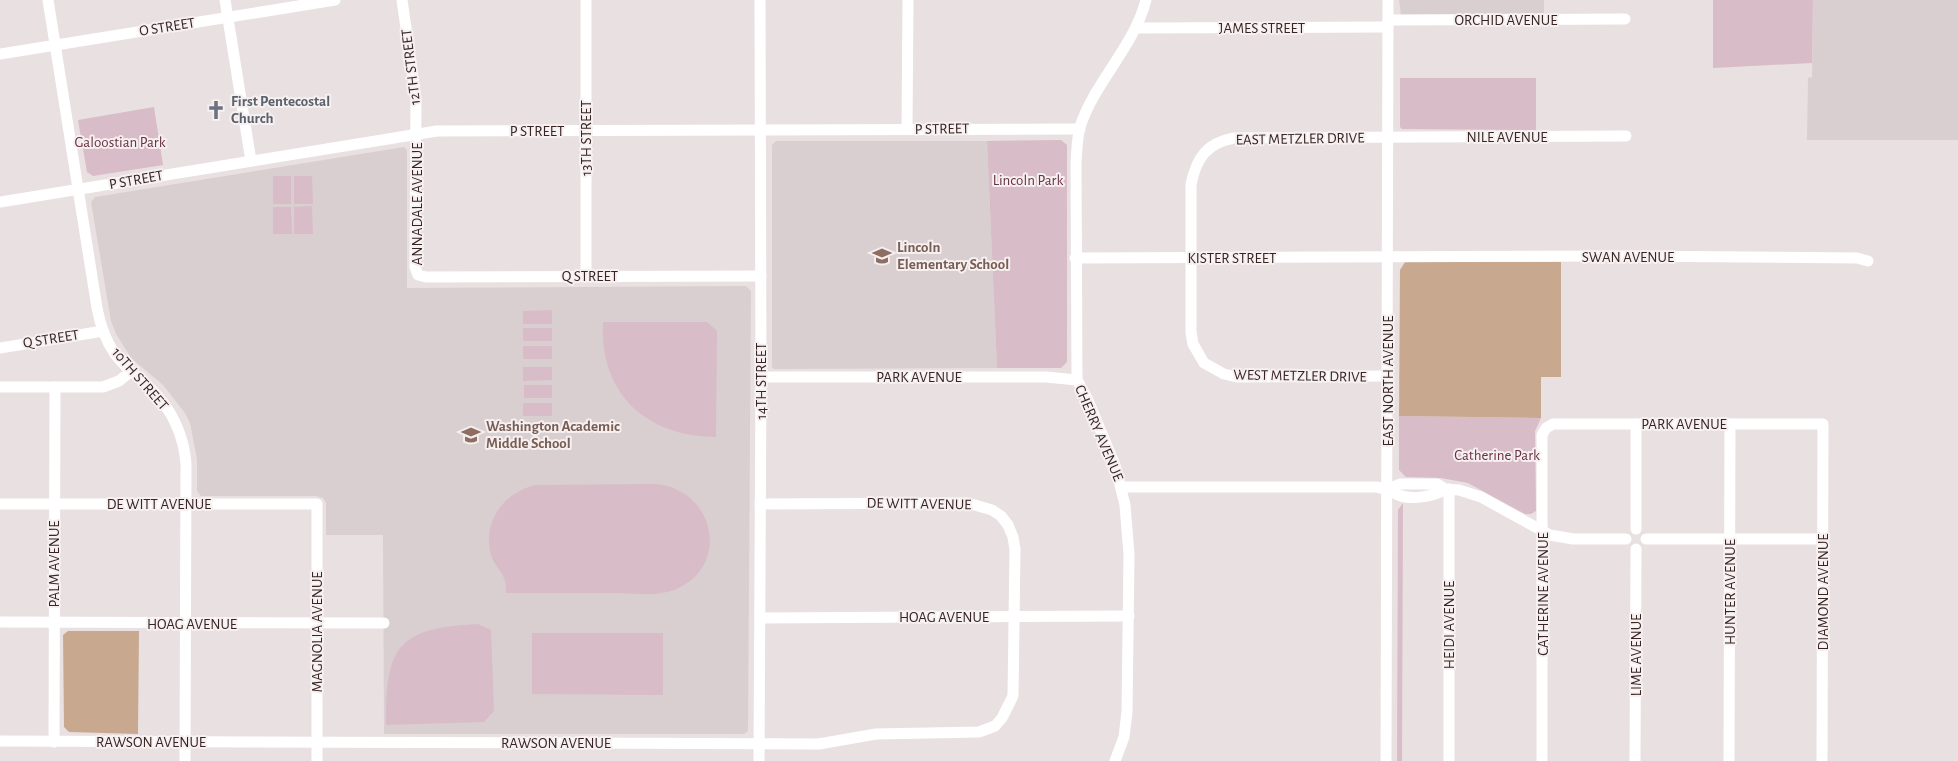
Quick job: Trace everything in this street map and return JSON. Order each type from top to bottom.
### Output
[{"type":"street","name":"10TH STREET","points":[[48,0],[78,190],[103,331],[115,353],[130,372],[158,396],[179,429],[186,464],[185,761]]},
{"type":"street","points":[[225,0],[251,161]]},
{"type":"street","name":"O STREET","points":[[0,54],[335,0]]},
{"type":"street","name":"12TH STREET","points":[[402,0],[414,74],[416,134]]},
{"type":"street","name":"13TH STREET","points":[[586,0],[586,276]]},
{"type":"street","name":"14TH STREET","points":[[758,761],[761,377],[760,0]]},
{"type":"street","points":[[908,0],[908,129]]},
{"type":"street","name":"CHERRY AVENUE","points":[[1115,761],[1126,726],[1129,616],[1128,526],[1122,487],[1091,406],[1076,380],[1076,162],[1080,129],[1090,104],[1136,28],[1146,0]]},
{"type":"street","name":"EAST NORTH AVENUE","points":[[1386,761],[1388,0]]},
{"type":"street","name":"ORCHID AVENUE","points":[[1388,24],[1625,19]]},
{"type":"street","name":"JAMES STREET","points":[[1136,28],[1388,24]]},
{"type":"street","name":"P STREET","points":[[0,202],[437,131],[1080,129]]},
{"type":"street","name":"ANNADALE AVENUE","points":[[416,134],[415,267],[418,274]]},
{"type":"street","name":"NILE AVENUE","points":[[1389,138],[1626,136]]},
{"type":"street","name":"EAST METZLER DRIVE","points":[[1191,258],[1191,184],[1194,167],[1209,148],[1221,141],[1234,138],[1389,138]]},
{"type":"street","name":"KISTER STREET","points":[[1076,258],[1388,256]]},
{"type":"street","name":"SWAN AVENUE","points":[[1388,256],[1848,258],[1868,262]]},
{"type":"street","name":"WEST METZLER DRIVE","points":[[1191,258],[1193,344],[1204,363],[1212,369],[1237,377],[1388,376]]},
{"type":"street","name":"Q STREET","points":[[418,274],[426,277],[761,276]]},
{"type":"street","name":"Q STREET","points":[[0,348],[103,331]]},
{"type":"street","points":[[0,387],[112,385],[130,372]]},
{"type":"street","name":"PARK AVENUE","points":[[761,377],[1046,377],[1076,380]]},
{"type":"street","name":"PALM AVENUE","points":[[54,742],[55,387]]},
{"type":"street","name":"PARK AVENUE","points":[[1546,428],[1553,424],[1823,424]]},
{"type":"street","points":[[1636,424],[1636,529]]},
{"type":"street","name":"HUNTER AVENUE","points":[[1729,761],[1730,424]]},
{"type":"street","name":"DIAMOND AVENUE","points":[[1822,761],[1823,424]]},
{"type":"street","name":"CATHERINE AVENUE","points":[[1542,761],[1544,531],[1542,435],[1546,428]]},
{"type":"street","points":[[1122,487],[1376,487],[1388,489],[1400,496],[1436,496],[1447,489],[1481,496],[1544,531],[1573,539],[1626,539]]},
{"type":"street","name":"HEIDI AVENUE","points":[[1447,489],[1449,761]]},
{"type":"street","name":"DE WITT AVENUE","points":[[760,504],[968,503],[992,510],[1008,525],[1013,537],[1014,616]]},
{"type":"street","name":"DE WITT AVENUE","points":[[0,504],[317,504]]},
{"type":"street","name":"MAGNOLIA AVENUE","points":[[317,504],[317,761]]},
{"type":"street","points":[[1636,529],[1643,532],[1646,539],[1642,547],[1636,549],[1628,545],[1626,539],[1628,533],[1636,529]]},
{"type":"street","points":[[1646,539],[1823,539]]},
{"type":"street","name":"LIME AVENUE","points":[[1636,549],[1636,761]]},
{"type":"street","name":"RAWSON AVENUE","points":[[0,741],[819,744],[876,734],[968,734],[987,730],[1002,718],[1013,696],[1014,616]]},
{"type":"street","name":"HOAG AVENUE","points":[[760,618],[1129,616]]},
{"type":"street","name":"HOAG AVENUE","points":[[0,622],[186,624],[384,623]]},
{"type":"shaded area","points":[[1399,0],[1544,0],[1544,13],[1401,15]]},
{"type":"shaded area","points":[[1813,0],[1958,0],[1958,140],[1807,140],[1808,78],[1812,77]]},
{"type":"shaded area","name":"Lincoln Elementary School","points":[[776,141],[987,141],[997,368],[774,369],[772,367],[772,145]]},
{"type":"shaded area","name":"Washington Academic Middle School","points":[[404,147],[407,150],[407,288],[746,286],[751,291],[748,731],[744,734],[384,734],[383,535],[326,535],[326,503],[323,498],[316,496],[201,496],[197,491],[197,459],[190,423],[185,413],[163,385],[131,358],[116,334],[111,321],[91,202],[95,197]]},
{"type":"shaded area","points":[[1405,262],[1561,262],[1561,377],[1541,377],[1541,418],[1399,416],[1400,270]]},
{"type":"shaded area","points":[[68,631],[139,631],[138,734],[69,732],[64,727],[63,635]]},
{"type":"green space","points":[[1713,0],[1813,0],[1812,63],[1713,68]]},
{"type":"green space","points":[[1400,78],[1536,78],[1536,130],[1402,129],[1400,127]]},
{"type":"green space","name":"Galoostian Park","points":[[154,107],[163,165],[93,176],[87,172],[78,120]]},
{"type":"green space","name":"Lincoln Park","points":[[1061,140],[1067,145],[1067,362],[1061,368],[997,368],[987,141]]},
{"type":"green space","points":[[273,176],[291,176],[291,204],[273,204]]},
{"type":"green space","points":[[294,176],[312,176],[313,204],[294,204]]},
{"type":"green space","points":[[312,206],[313,234],[294,234],[294,207]]},
{"type":"green space","points":[[273,207],[291,207],[292,234],[273,234]]},
{"type":"green space","points":[[552,310],[552,324],[523,324],[523,311]]},
{"type":"green space","points":[[603,322],[707,322],[717,331],[716,437],[691,435],[668,429],[648,419],[632,406],[619,390],[609,370],[604,347]]},
{"type":"green space","points":[[523,328],[552,328],[552,341],[523,341]]},
{"type":"green space","points":[[523,346],[552,346],[552,359],[523,359]]},
{"type":"green space","points":[[523,367],[552,367],[552,380],[523,381]]},
{"type":"green space","points":[[524,385],[552,385],[552,398],[524,398]]},
{"type":"green space","points":[[523,403],[552,403],[552,416],[523,416]]},
{"type":"green space","name":"Catherine Park","points":[[1399,416],[1541,418],[1535,431],[1536,511],[1531,514],[1525,514],[1468,483],[1441,478],[1406,477],[1399,470]]},
{"type":"green space","points":[[654,484],[675,488],[691,499],[702,513],[709,530],[709,547],[704,564],[693,579],[667,592],[644,594],[506,593],[505,581],[491,555],[490,531],[498,510],[505,502],[524,489],[535,485]]},
{"type":"green space","points":[[1403,503],[1402,761],[1397,761],[1398,510]]},
{"type":"green space","points":[[478,624],[491,630],[494,711],[484,722],[386,725],[386,698],[389,676],[394,659],[402,646],[413,637],[430,630]]},
{"type":"green space","points":[[532,633],[663,633],[663,695],[532,694]]},
{"type":"place","name":"First Pentecostal Church","points":[[216,110]]},
{"type":"place","name":"Lincoln Elementary School","points":[[882,256]]},
{"type":"place","name":"Washington Academic Middle School","points":[[471,435]]}]
